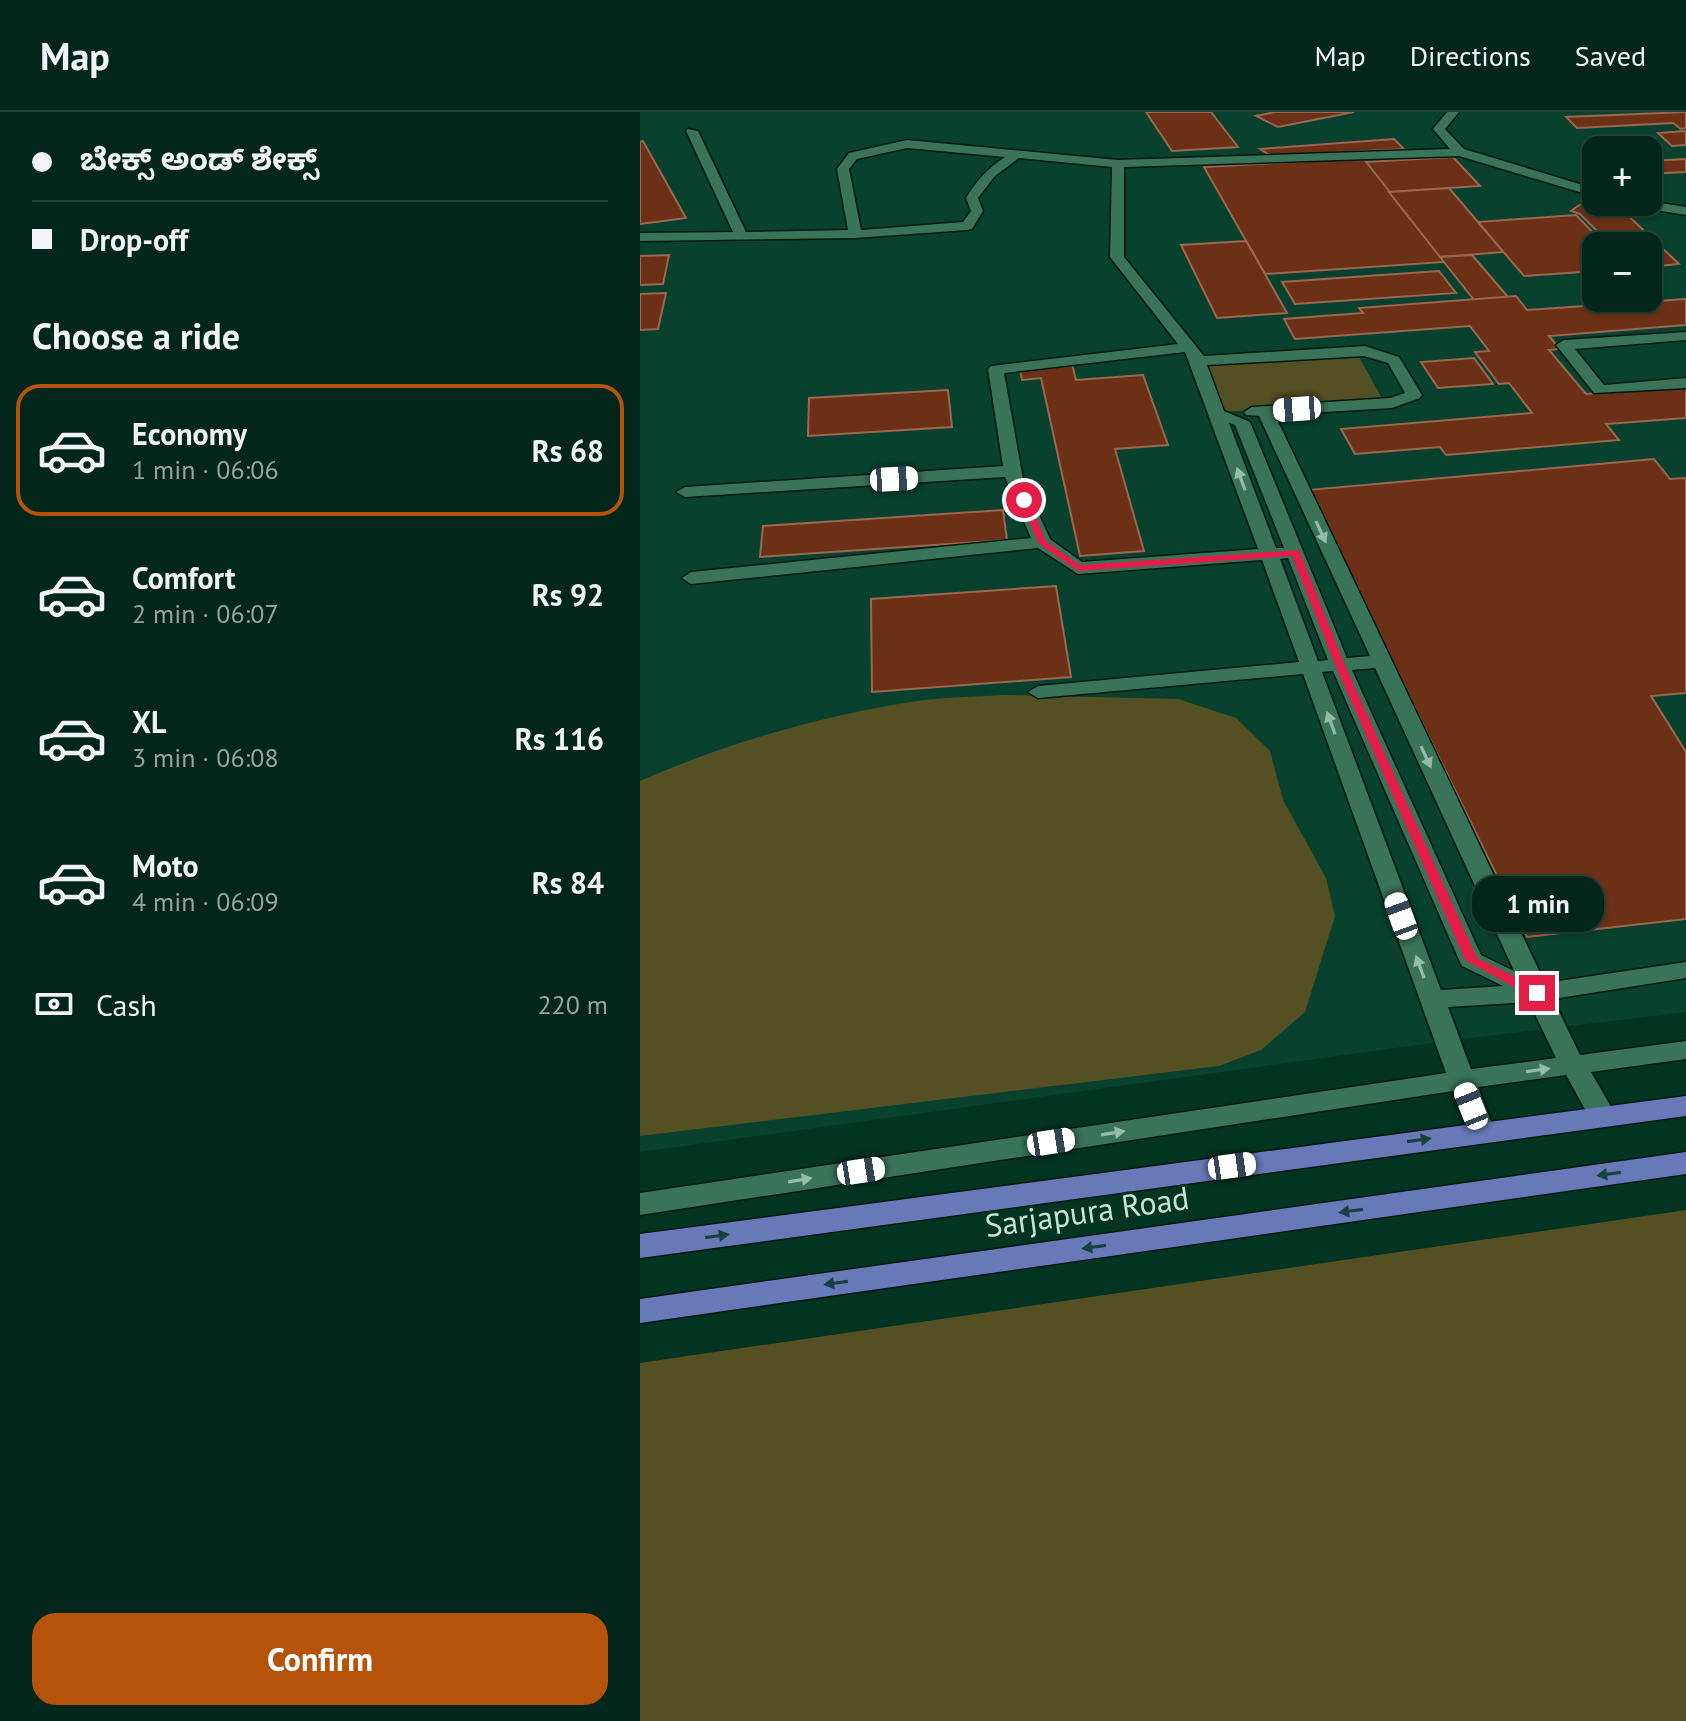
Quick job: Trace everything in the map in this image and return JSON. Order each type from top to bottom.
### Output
[{"type":"main road","name":"Sarjapura Road","points":[[640,1246],[1686,1106]]},
{"type":"main road","name":"Sarjapura Road","points":[[640,1311],[1686,1163]]},
{"type":"street","points":[[1453,112],[1439,129],[1460,152]]},
{"type":"street","points":[[692,131],[740,233]]},
{"type":"street","points":[[855,234],[843,169],[853,156],[907,144],[1118,164],[1460,152],[1582,189]]},
{"type":"street","points":[[640,237],[740,233],[855,234],[967,226],[977,211],[972,198],[976,190],[999,165],[1016,155]]},
{"type":"street","points":[[1118,164],[1117,257],[1193,354],[1481,1132]]},
{"type":"street","points":[[1662,207],[1686,211]]},
{"type":"street","points":[[1686,336],[1564,345],[1600,390],[1686,383]]},
{"type":"street","points":[[1217,414],[1392,403],[1414,395],[1394,360],[1365,351],[1193,354],[996,369],[1013,471],[1042,542],[1078,568],[1295,553]]},
{"type":"street","points":[[1265,411],[1537,993],[1603,1117]]},
{"type":"street","points":[[1217,414],[1242,422],[1340,665],[1471,960],[1537,993]]},
{"type":"street","points":[[685,492],[1013,471]]},
{"type":"street","points":[[691,578],[1042,542]]},
{"type":"street","points":[[1038,692],[1381,661]]},
{"type":"street","points":[[1432,999],[1537,993],[1686,970]]},
{"type":"street","points":[[640,1204],[1461,1080],[1686,1050]]},
{"type":"shaded area","points":[[640,112],[1686,112],[1686,1012],[1446,1041],[640,1152]]},
{"type":"shaded area","points":[[1359,357],[1384,402],[1219,412],[1202,366]]},
{"type":"shaded area","points":[[1003,695],[1178,699],[1236,718],[1270,751],[1283,800],[1326,878],[1335,916],[1305,1012],[1261,1050],[1219,1066],[640,1136],[640,781],[739,743],[807,723],[922,700]]},
{"type":"shaded area","points":[[1686,1210],[1686,1721],[640,1721],[640,1363]]},
{"type":"building","points":[[1146,112],[1211,112],[1238,147],[1172,151]]},
{"type":"building","points":[[1275,112],[1354,112],[1278,127],[1256,116]]},
{"type":"building","points":[[1686,112],[1686,128],[1681,129],[1673,123],[1577,128],[1566,117]]},
{"type":"building","points":[[1686,131],[1686,145],[1672,146],[1658,133]]},
{"type":"building","points":[[1394,139],[1404,149],[1271,156],[1260,149]]},
{"type":"building","points":[[643,141],[686,218],[640,224],[640,142]]},
{"type":"building","points":[[1453,157],[1480,186],[1389,192],[1366,162]]},
{"type":"building","points":[[1363,158],[1445,262],[1265,274],[1204,167]]},
{"type":"building","points":[[1686,159],[1686,172],[1662,173],[1662,160]]},
{"type":"building","points":[[1449,188],[1504,252],[1440,257],[1389,192]]},
{"type":"building","points":[[1582,203],[1582,216],[1571,211]]},
{"type":"building","points":[[1576,215],[1592,232],[1582,232],[1582,272],[1524,276],[1478,222]]},
{"type":"building","points":[[1582,216],[1629,216],[1645,232],[1598,232]]},
{"type":"building","points":[[1246,241],[1287,313],[1217,318],[1181,245]]},
{"type":"building","points":[[1662,248],[1679,264],[1662,266]]},
{"type":"building","points":[[669,255],[663,284],[640,285],[640,256]]},
{"type":"building","points":[[1472,255],[1508,297],[1474,300],[1440,257]]},
{"type":"building","points":[[1439,271],[1456,293],[1295,304],[1282,282]]},
{"type":"building","points":[[666,293],[658,329],[640,330],[640,294]]},
{"type":"building","points":[[1516,296],[1527,310],[1582,306],[1582,312],[1662,312],[1662,301],[1686,299],[1686,325],[1549,336],[1560,349],[1549,350],[1586,394],[1686,386],[1686,418],[1606,424],[1619,440],[1446,455],[1440,447],[1355,454],[1341,429],[1532,413],[1509,383],[1499,384],[1475,352],[1489,351],[1470,326],[1295,339],[1284,319],[1363,313],[1359,308]]},
{"type":"building","points":[[1474,358],[1493,384],[1438,388],[1421,362]]},
{"type":"building","points":[[1072,364],[1076,380],[1143,375],[1168,445],[1115,449],[1144,551],[1080,556],[1041,378],[1022,380],[1020,369]]},
{"type":"building","points":[[948,390],[952,427],[808,436],[809,398]]},
{"type":"building","points":[[1654,459],[1670,479],[1686,478],[1686,693],[1651,696],[1686,752],[1686,919],[1527,937],[1308,490]]},
{"type":"building","points":[[1003,510],[1007,540],[760,557],[763,526]]},
{"type":"building","points":[[1056,586],[1071,677],[872,692],[871,599]]},
{"type":"route","points":[[1024,500],[1042,542],[1078,568],[1295,553],[1340,665],[1471,960],[1537,993]]}]
